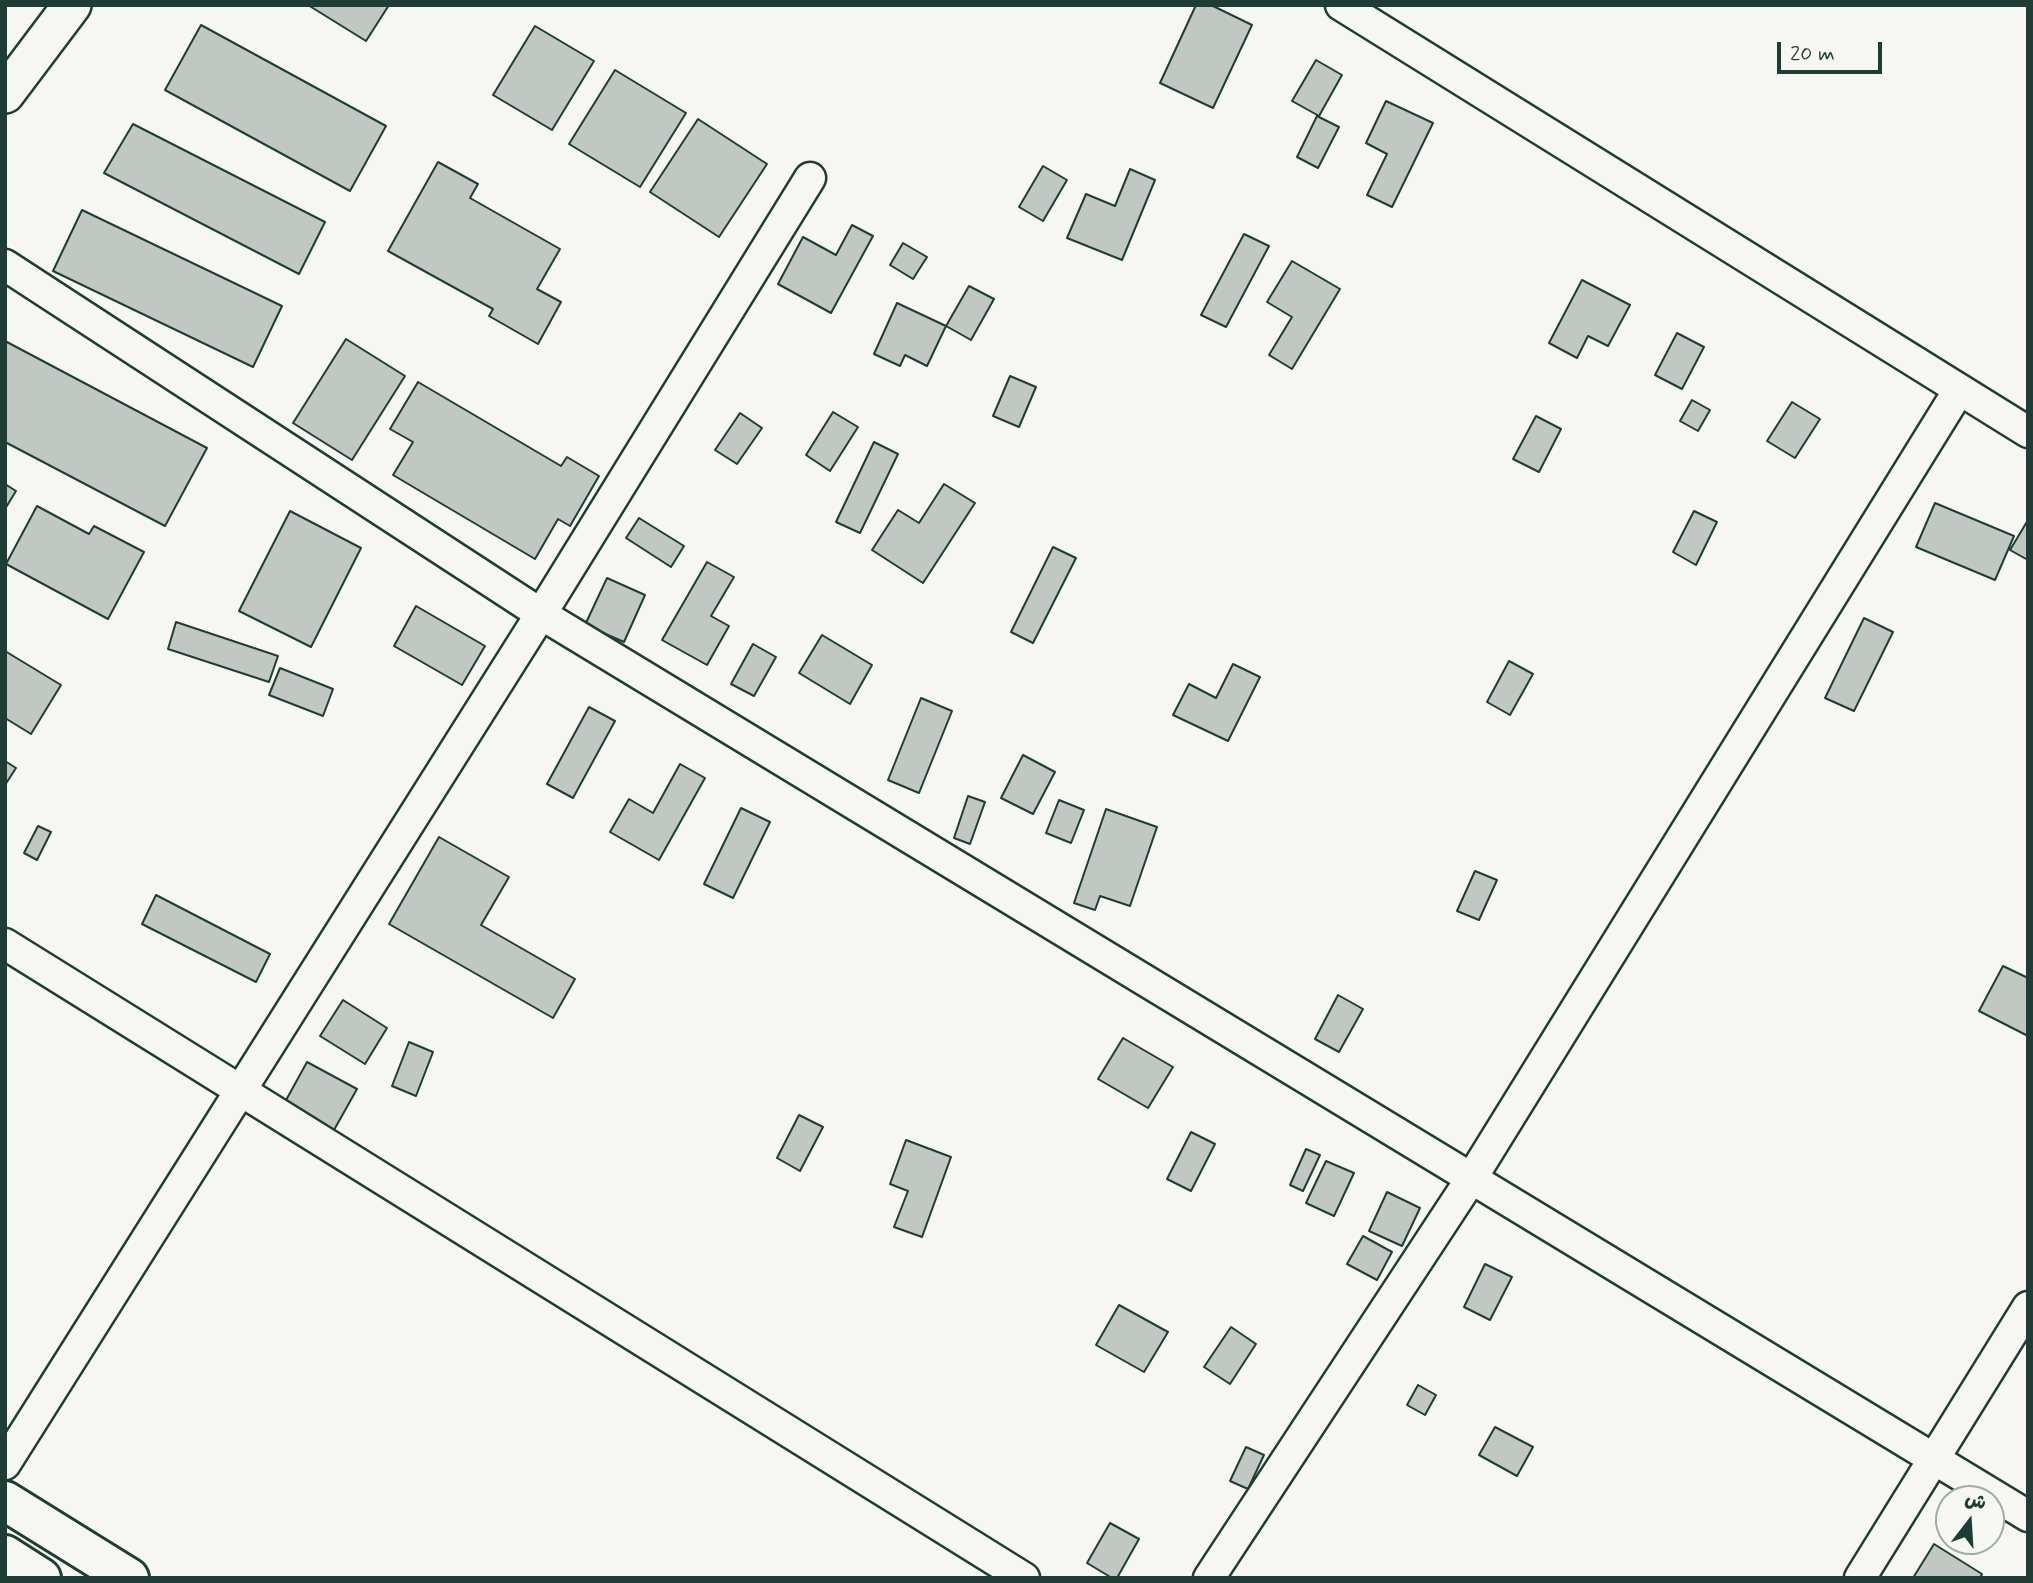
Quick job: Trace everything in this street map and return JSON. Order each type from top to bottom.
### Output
[{"type":"main road","points":[[5,1501],[129,1578]]},
{"type":"main road","points":[[5,1555],[41,1578]]},
{"type":"street","points":[[5,94],[72,5]]},
{"type":"street","points":[[1340,5],[2028,432]]},
{"type":"street","points":[[5,1464],[541,614],[810,178]]},
{"type":"street","points":[[5,265],[541,614],[2028,1516]]},
{"type":"street","points":[[1209,1578],[1471,1179],[1959,390]]},
{"type":"street","points":[[5,944],[1024,1578]]},
{"type":"street","points":[[1860,1578],[2028,1307]]},
{"type":"building","points":[[308,5],[389,5],[366,41]]},
{"type":"building","points":[[1196,5],[1211,5],[1252,25],[1213,108],[1160,83]]},
{"type":"building","points":[[201,25],[386,126],[350,191],[165,90]]},
{"type":"building","points":[[535,26],[594,61],[552,130],[493,95]]},
{"type":"building","points":[[1316,60],[1342,75],[1319,116],[1292,101]]},
{"type":"building","points":[[615,70],[686,113],[640,187],[569,144]]},
{"type":"building","points":[[1386,101],[1433,123],[1392,207],[1367,195],[1387,154],[1366,143]]},
{"type":"building","points":[[1317,116],[1339,127],[1318,168],[1297,157]]},
{"type":"building","points":[[698,119],[767,164],[719,237],[650,192]]},
{"type":"building","points":[[133,124],[325,222],[299,274],[104,173]]},
{"type":"building","points":[[438,162],[478,184],[470,198],[560,249],[537,289],[561,302],[538,344],[489,316],[493,309],[388,251]]},
{"type":"building","points":[[1043,166],[1067,180],[1043,221],[1019,207]]},
{"type":"building","points":[[1130,169],[1155,180],[1122,260],[1067,238],[1086,194],[1115,206]]},
{"type":"building","points":[[82,210],[282,306],[253,367],[53,271]]},
{"type":"building","points":[[852,225],[873,236],[831,313],[778,284],[803,237],[836,255]]},
{"type":"building","points":[[1244,234],[1269,246],[1226,327],[1201,315]]},
{"type":"building","points":[[903,243],[927,257],[913,279],[890,265]]},
{"type":"building","points":[[1292,261],[1340,289],[1292,369],[1269,355],[1292,317],[1267,302]]},
{"type":"building","points":[[1582,280],[1630,305],[1608,346],[1588,336],[1577,358],[1549,343]]},
{"type":"building","points":[[969,286],[994,299],[971,340],[946,326]]},
{"type":"building","points":[[897,303],[946,326],[927,366],[905,355],[900,366],[874,354]]},
{"type":"building","points":[[1677,333],[1704,347],[1682,389],[1655,375]]},
{"type":"building","points":[[346,339],[405,376],[352,460],[293,423]]},
{"type":"building","points":[[5,341],[207,448],[165,526],[5,442]]},
{"type":"building","points":[[1010,376],[1036,387],[1019,427],[993,416]]},
{"type":"building","points":[[418,382],[561,466],[567,457],[599,476],[570,526],[558,519],[535,559],[393,475],[413,442],[390,429]]},
{"type":"building","points":[[1692,400],[1710,410],[1698,431],[1680,421]]},
{"type":"building","points":[[1792,402],[1820,419],[1795,458],[1767,441]]},
{"type":"building","points":[[833,412],[858,427],[830,471],[806,455]]},
{"type":"building","points":[[740,413],[762,428],[737,464],[715,450]]},
{"type":"building","points":[[1536,416],[1561,429],[1539,472],[1513,459]]},
{"type":"building","points":[[874,442],[898,454],[860,533],[836,522]]},
{"type":"building","points":[[5,484],[16,491],[5,509]]},
{"type":"building","points":[[944,484],[975,503],[923,583],[872,550],[898,510],[919,523]]},
{"type":"building","points":[[1935,503],[2014,536],[1995,580],[1916,547]]},
{"type":"building","points":[[37,506],[89,534],[94,526],[144,552],[108,619],[6,564]]},
{"type":"building","points":[[290,511],[361,548],[311,647],[239,611]]},
{"type":"building","points":[[1694,511],[1717,522],[1696,565],[1673,552]]},
{"type":"building","points":[[639,518],[684,546],[671,567],[626,538]]},
{"type":"building","points":[[2028,520],[2028,560],[2010,550]]},
{"type":"building","points":[[1053,547],[1076,558],[1033,643],[1011,632]]},
{"type":"building","points":[[707,562],[734,577],[711,616],[729,626],[707,665],[662,640]]},
{"type":"building","points":[[607,578],[645,595],[624,642],[585,625]]},
{"type":"building","points":[[416,606],[485,646],[462,685],[394,646]]},
{"type":"building","points":[[1864,618],[1893,632],[1854,711],[1825,698]]},
{"type":"building","points":[[176,622],[278,656],[269,682],[168,649]]},
{"type":"building","points":[[822,635],[872,665],[850,704],[799,673]]},
{"type":"building","points":[[753,644],[776,657],[754,696],[731,684]]},
{"type":"building","points":[[5,651],[61,685],[31,734],[5,718]]},
{"type":"building","points":[[1509,661],[1533,674],[1510,715],[1487,702]]},
{"type":"building","points":[[1233,664],[1260,677],[1228,741],[1173,715],[1189,684],[1216,698]]},
{"type":"building","points":[[280,668],[333,689],[323,716],[269,695]]},
{"type":"building","points":[[921,698],[952,711],[919,793],[888,780]]},
{"type":"building","points":[[589,707],[615,721],[573,798],[547,784]]},
{"type":"building","points":[[1023,755],[1055,772],[1033,814],[1001,798]]},
{"type":"building","points":[[5,761],[16,768],[5,785]]},
{"type":"building","points":[[680,764],[705,778],[659,860],[610,832],[629,799],[653,813]]},
{"type":"building","points":[[968,796],[985,802],[970,844],[954,838]]},
{"type":"building","points":[[1059,800],[1084,810],[1071,843],[1046,833]]},
{"type":"building","points":[[741,808],[770,822],[733,898],[704,884]]},
{"type":"building","points":[[1106,809],[1157,827],[1130,906],[1100,896],[1095,910],[1074,903]]},
{"type":"building","points":[[38,826],[51,832],[37,860],[24,853]]},
{"type":"building","points":[[439,837],[509,877],[481,925],[575,979],[553,1018],[389,924]]},
{"type":"building","points":[[1475,871],[1497,880],[1479,920],[1457,911]]},
{"type":"building","points":[[156,895],[270,954],[256,982],[142,924]]},
{"type":"building","points":[[2003,966],[2028,978],[2028,1036],[1979,1011]]},
{"type":"building","points":[[1338,995],[1363,1009],[1339,1052],[1315,1039]]},
{"type":"building","points":[[343,1000],[387,1028],[365,1064],[320,1036]]},
{"type":"building","points":[[1123,1038],[1173,1067],[1148,1108],[1098,1079]]},
{"type":"building","points":[[409,1042],[433,1052],[416,1096],[392,1086]]},
{"type":"building","points":[[307,1062],[357,1089],[334,1130],[285,1102]]},
{"type":"building","points":[[799,1115],[823,1127],[800,1171],[777,1158]]},
{"type":"building","points":[[1191,1132],[1215,1144],[1191,1191],[1167,1179]]},
{"type":"building","points":[[906,1140],[951,1157],[922,1237],[894,1227],[908,1191],[890,1184]]},
{"type":"building","points":[[1306,1149],[1320,1155],[1303,1191],[1290,1185]]},
{"type":"building","points":[[1326,1161],[1354,1173],[1334,1216],[1306,1203]]},
{"type":"building","points":[[1387,1192],[1420,1208],[1402,1246],[1369,1231]]},
{"type":"building","points":[[1363,1236],[1392,1252],[1377,1280],[1347,1264]]},
{"type":"building","points":[[1485,1264],[1512,1277],[1490,1320],[1464,1307]]},
{"type":"building","points":[[1119,1305],[1168,1332],[1144,1372],[1096,1345]]},
{"type":"building","points":[[1231,1327],[1256,1344],[1230,1384],[1204,1367]]},
{"type":"building","points":[[1418,1385],[1436,1395],[1425,1415],[1407,1405]]},
{"type":"building","points":[[1495,1427],[1533,1447],[1517,1476],[1479,1455]]},
{"type":"building","points":[[1246,1447],[1264,1455],[1248,1489],[1230,1481]]},
{"type":"building","points":[[1110,1523],[1139,1539],[1117,1578],[1112,1578],[1087,1563]]},
{"type":"building","points":[[1934,1544],[1935,1555],[1952,1555],[1982,1574],[1980,1578],[1913,1578]]}]
